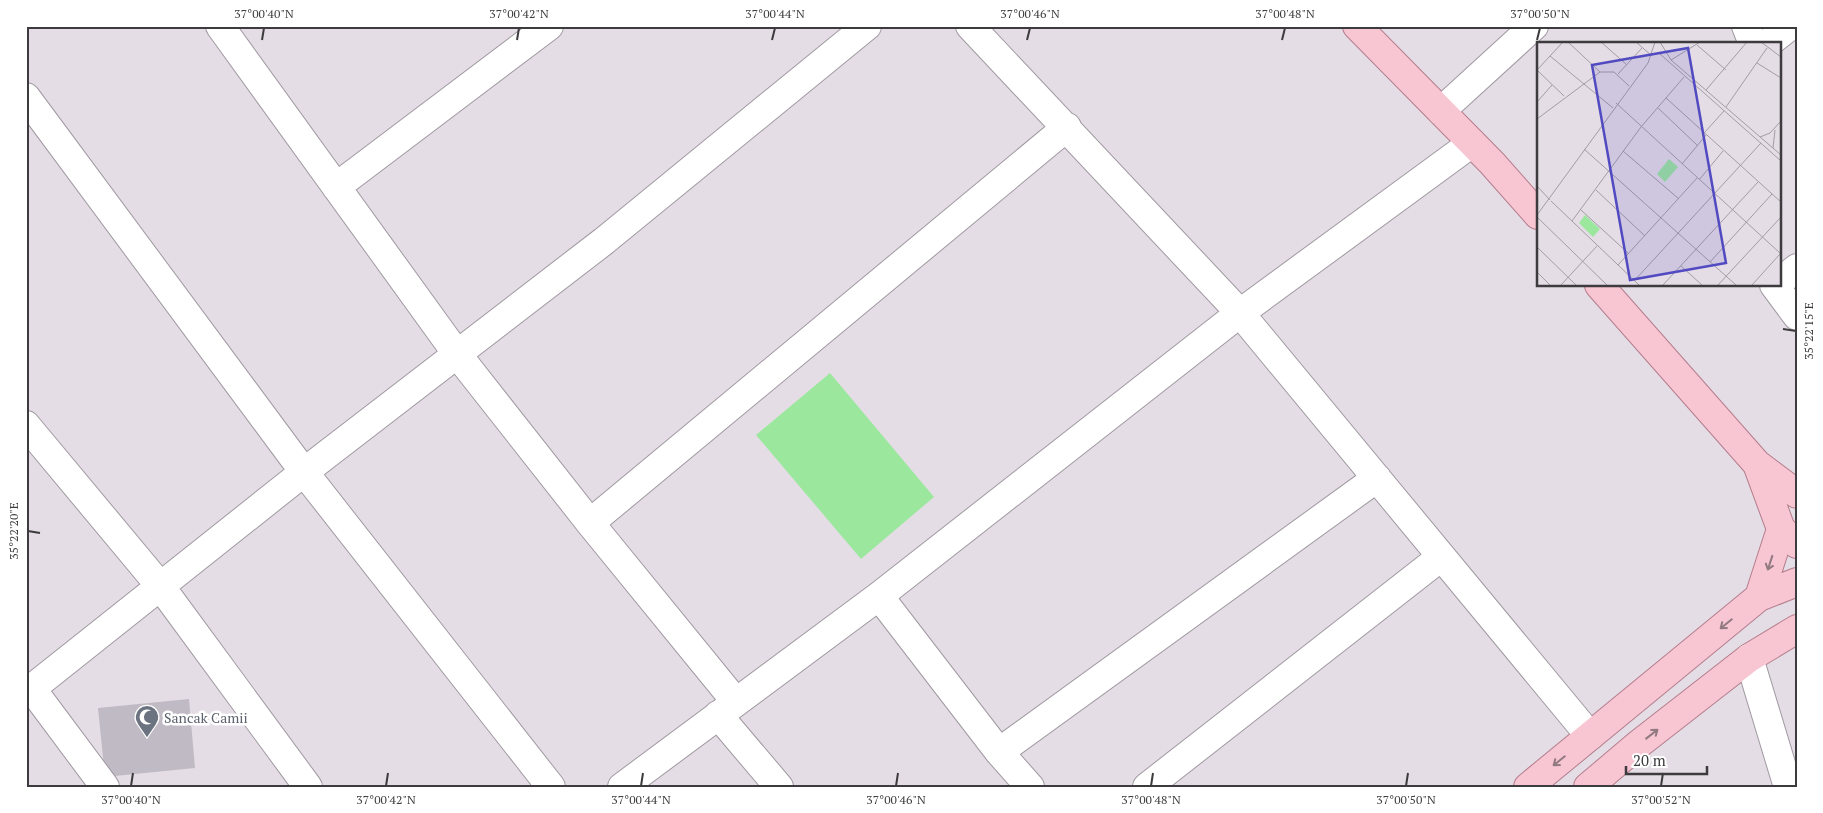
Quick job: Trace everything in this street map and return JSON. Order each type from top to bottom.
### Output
[{"type":"main road","points":[[1357,26],[1492,163],[1537,214]]},
{"type":"main road","points":[[1600,286],[1757,464],[1797,494]]},
{"type":"main road","points":[[1757,464],[1789,537],[1759,597]]},
{"type":"main road","points":[[1528,787],[1759,597],[1797,582]]},
{"type":"main road","points":[[1588,787],[1749,658],[1797,629]]},
{"type":"street","points":[[220,26],[457,354],[590,523],[727,709],[779,787]]},
{"type":"street","points":[[336,187],[549,26]]},
{"type":"street","points":[[105,787],[29,691],[304,472],[604,241],[867,26]]},
{"type":"street","points":[[970,26],[1240,313],[1590,736]]},
{"type":"street","points":[[1440,111],[1534,26]]},
{"type":"street","points":[[1746,26],[1752,42]]},
{"type":"street","points":[[1770,42],[1790,26]]},
{"type":"street","points":[[26,97],[304,472],[551,787]]},
{"type":"street","points":[[590,523],[1067,128]]},
{"type":"street","points":[[622,787],[879,596],[1240,313],[1472,143]]},
{"type":"street","points":[[1780,281],[1797,268]]},
{"type":"street","points":[[1775,286],[1797,316]]},
{"type":"street","points":[[30,439],[161,587],[308,787]]},
{"type":"street","points":[[999,752],[1377,478]]},
{"type":"street","points":[[1147,787],[1441,557]]},
{"type":"street","points":[[879,596],[999,752],[1030,787]]},
{"type":"street","points":[[1749,658],[1788,787]]},
{"type":"green space","points":[[830,373],[934,497],[861,559],[756,435]]},
{"type":"building","name":"Sancak Camii","points":[[189,699],[195,768],[105,777],[98,708]]},
{"type":"place","name":"Sancak Camii","points":[[147,738]]}]
